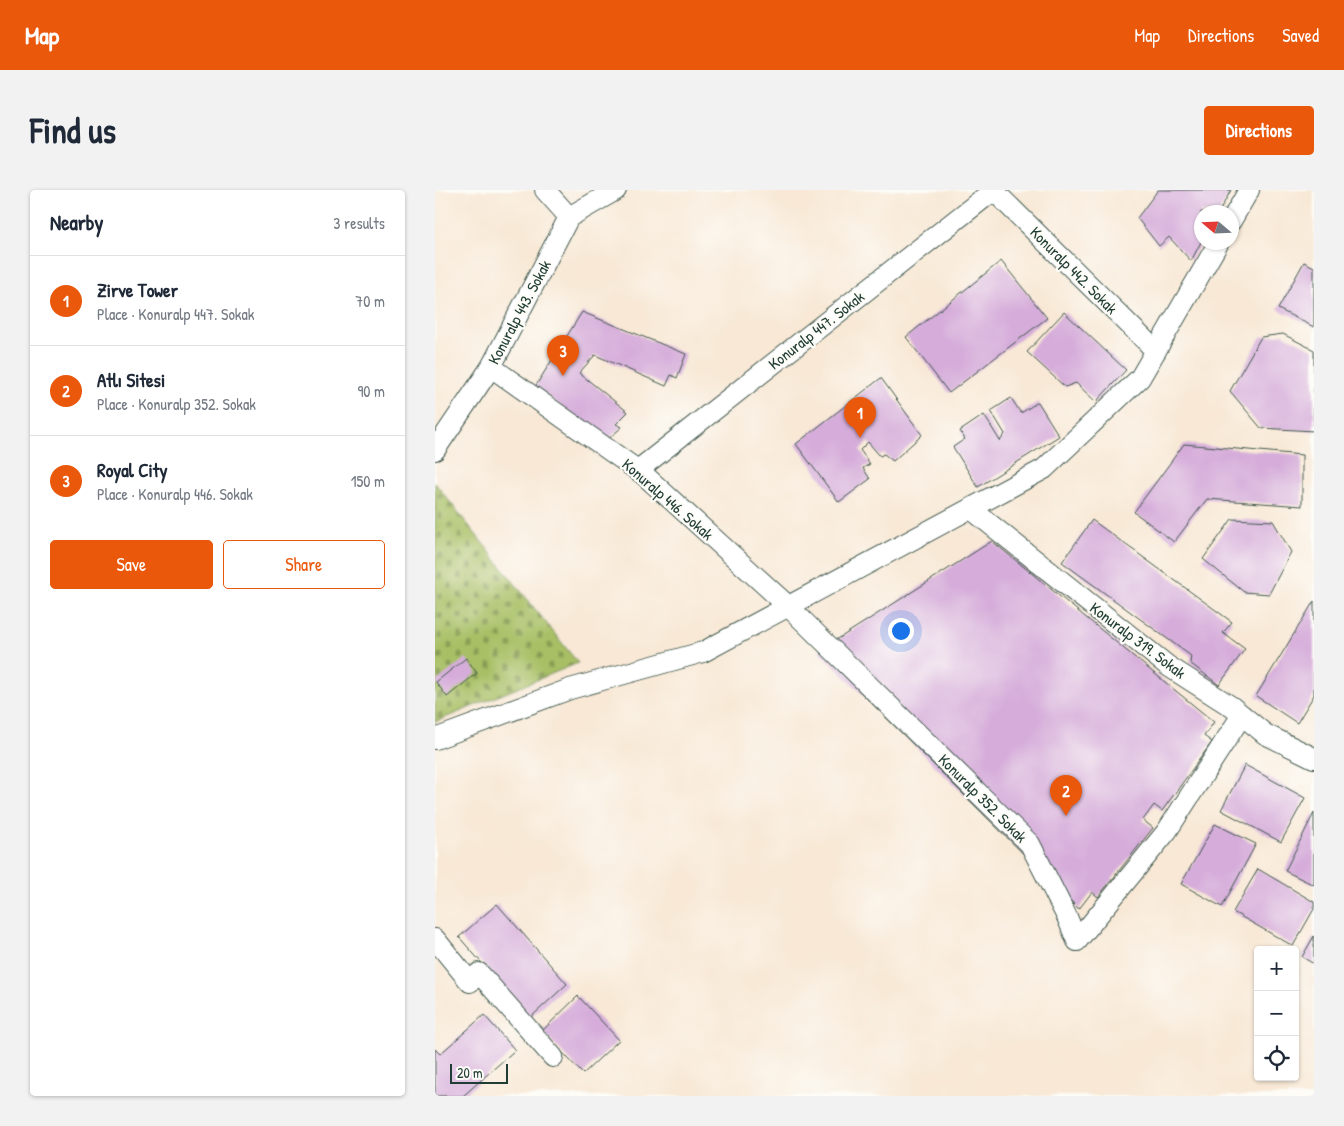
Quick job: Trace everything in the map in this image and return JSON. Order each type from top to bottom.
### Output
[{"type":"street","points":[[545,190],[569,217],[616,190]]},
{"type":"street","name":"Konuralp 442. Sokak","points":[[993,190],[1155,351]]},
{"type":"street","name":"Konuralp 447. Sokak","points":[[638,470],[993,190]]},
{"type":"street","points":[[1239,207],[1249,190]]},
{"type":"street","name":"Konuralp 443. Sokak","points":[[435,450],[491,367],[569,217]]},
{"type":"street","points":[[435,739],[570,689],[703,652],[1044,469],[1140,378],[1214,250]]},
{"type":"street","name":"Konuralp 446. Sokak","points":[[491,367],[638,470],[788,606]]},
{"type":"street","name":"Konuralp 319. Sokak","points":[[971,509],[1168,666],[1232,707],[1265,734],[1314,758]]},
{"type":"street","name":"Konuralp 352. Sokak","points":[[788,606],[1030,844],[1077,941],[1167,831],[1242,715]]},
{"type":"street","points":[[435,939],[470,982],[479,973],[553,1057]]},
{"type":"green space","points":[[435,483],[578,663],[435,722]]},
{"type":"building","points":[[1158,190],[1231,190],[1223,205],[1194,205],[1194,250],[1197,250],[1191,261],[1169,237],[1159,246],[1137,218]]},
{"type":"building","points":[[1001,261],[1047,318],[949,393],[906,337]]},
{"type":"building","points":[[1304,262],[1314,267],[1314,327],[1278,309]]},
{"type":"building","points":[[582,312],[686,354],[677,378],[671,375],[666,386],[595,355],[579,373],[628,412],[616,424],[622,427],[607,440],[535,387]]},
{"type":"building","points":[[1064,312],[1126,370],[1096,402],[1076,383],[1065,387],[1027,352]]},
{"type":"building","points":[[1283,334],[1314,350],[1314,431],[1261,428],[1230,391],[1261,337]]},
{"type":"building","points":[[881,378],[922,435],[893,461],[884,454],[880,456],[868,442],[860,450],[870,464],[863,468],[870,479],[839,502],[796,444]]},
{"type":"building","points":[[1011,398],[1021,413],[1038,402],[1059,436],[978,487],[953,447],[965,439],[960,431],[984,415],[1000,441],[1005,434],[991,411]]},
{"type":"building","points":[[1184,444],[1302,455],[1302,506],[1207,499],[1174,542],[1134,512]]},
{"type":"building","points":[[1232,519],[1273,521],[1291,552],[1269,594],[1244,592],[1203,559]]},
{"type":"building","points":[[1092,520],[1232,622],[1223,633],[1245,649],[1219,685],[1190,663],[1191,656],[1062,562]]},
{"type":"building","points":[[992,541],[1214,722],[1204,736],[1212,742],[1162,811],[1154,805],[1143,820],[1153,828],[1098,897],[1092,892],[1079,909],[819,651]]},
{"type":"building","points":[[1314,601],[1314,695],[1297,723],[1256,696]]},
{"type":"building","points":[[466,658],[477,673],[447,697],[436,682]]},
{"type":"building","points":[[1245,765],[1305,798],[1281,842],[1221,810]]},
{"type":"building","points":[[1314,813],[1314,885],[1285,871]]},
{"type":"building","points":[[1215,824],[1256,844],[1222,907],[1181,884]]},
{"type":"building","points":[[1258,869],[1314,902],[1314,909],[1293,946],[1233,912]]},
{"type":"building","points":[[497,904],[567,984],[530,1018],[459,937]]},
{"type":"building","points":[[1314,936],[1314,964],[1302,957]]},
{"type":"building","points":[[578,996],[619,1040],[583,1074],[542,1031]]},
{"type":"building","points":[[484,1015],[515,1050],[463,1096],[435,1096],[435,1049],[440,1054]]},
{"type":"place","name":"Royal City","points":[[563,376]]},
{"type":"place","name":"Zirve Tower","points":[[860,438]]},
{"type":"place","name":"Atlı Sitesi","points":[[1066,816]]}]
